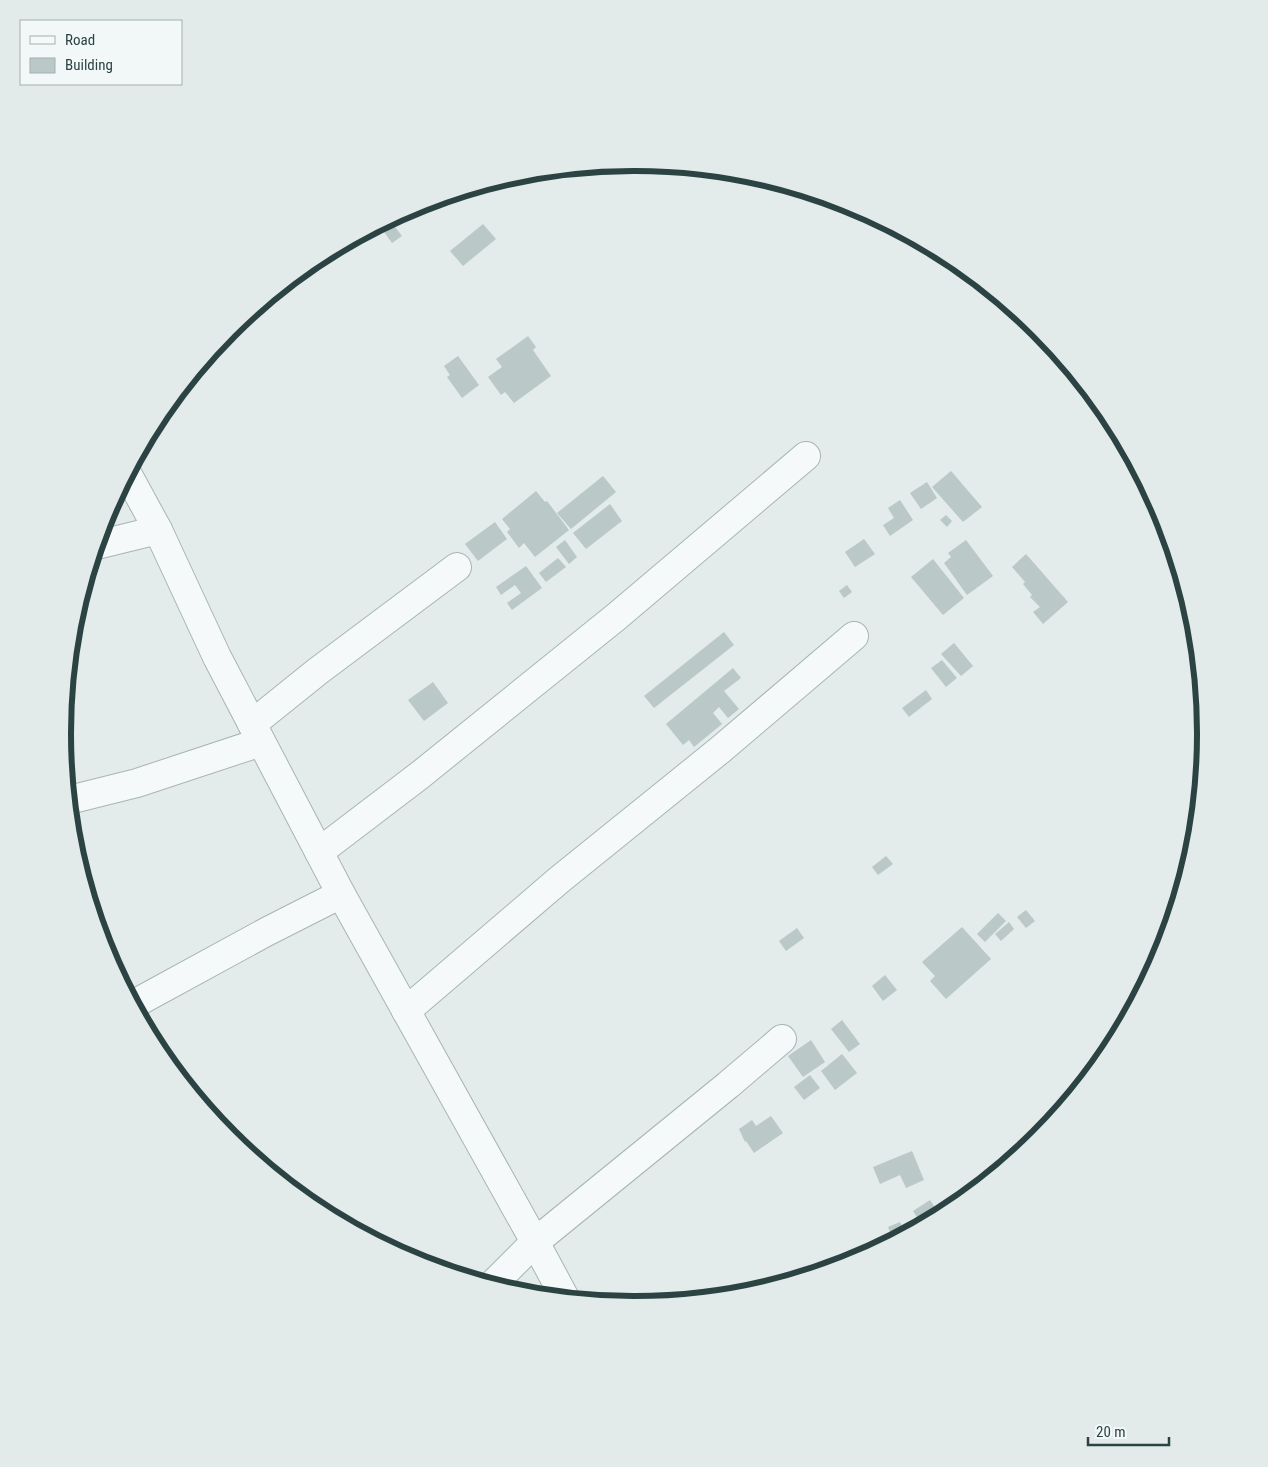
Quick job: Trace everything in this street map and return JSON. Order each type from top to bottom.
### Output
[{"type":"street","points":[[318,852],[420,776],[616,617],[806,456]]},
{"type":"street","points":[[131,481],[158,530],[217,657],[318,852],[561,1291]]},
{"type":"street","points":[[105,543],[158,530]]},
{"type":"street","points":[[75,798],[137,783],[257,733],[318,671],[456,567]]},
{"type":"street","points":[[406,1011],[559,880],[720,750],[854,636]]},
{"type":"street","points":[[139,1001],[268,931],[341,894]]},
{"type":"street","points":[[498,1279],[535,1242],[782,1039]]},
{"type":"building","points":[[483,224],[496,239],[463,266],[450,251]]},
{"type":"building","points":[[394,225],[402,236],[392,243],[383,230]]},
{"type":"building","points":[[528,336],[536,347],[533,350],[551,376],[514,403],[505,392],[501,395],[488,377],[502,367],[496,359]]},
{"type":"building","points":[[458,356],[479,385],[462,398],[447,377],[450,375],[444,366]]},
{"type":"building","points":[[951,471],[982,507],[963,522],[932,487]]},
{"type":"building","points":[[603,476],[616,492],[571,529],[557,513]]},
{"type":"building","points":[[927,482],[937,498],[921,509],[910,493]]},
{"type":"building","points":[[536,491],[545,502],[547,501],[569,530],[535,557],[524,543],[519,548],[507,532],[510,529],[502,519]]},
{"type":"building","points":[[900,500],[913,520],[890,536],[883,525],[894,518],[888,508]]},
{"type":"building","points":[[610,504],[622,521],[586,549],[573,533]]},
{"type":"building","points":[[946,515],[952,521],[947,527],[940,520]]},
{"type":"building","points":[[495,522],[507,539],[478,561],[465,544]]},
{"type":"building","points":[[864,539],[875,554],[855,567],[845,552]]},
{"type":"building","points":[[565,540],[577,557],[569,564],[556,547]]},
{"type":"building","points":[[966,540],[993,576],[967,595],[944,563],[951,557],[948,553]]},
{"type":"building","points":[[1026,554],[1068,602],[1043,624],[1033,612],[1040,607],[1030,597],[1032,595],[1023,584],[1025,582],[1012,567]]},
{"type":"building","points":[[558,558],[566,567],[546,582],[539,573]]},
{"type":"building","points":[[933,559],[964,598],[943,615],[911,577]]},
{"type":"building","points":[[526,566],[542,588],[512,610],[507,603],[521,593],[515,585],[501,595],[496,587]]},
{"type":"building","points":[[847,585],[852,592],[844,598],[839,591]]},
{"type":"building","points":[[724,632],[734,645],[654,708],[644,696]]},
{"type":"building","points":[[954,643],[973,666],[961,676],[941,654]]},
{"type":"building","points":[[942,660],[957,678],[946,687],[931,668]]},
{"type":"building","points":[[733,668],[741,678],[724,691],[739,709],[728,718],[719,707],[713,713],[722,724],[694,747],[689,740],[683,745],[666,724]]},
{"type":"building","points":[[433,682],[448,703],[424,721],[408,700]]},
{"type":"building","points":[[926,690],[932,699],[909,717],[902,708]]},
{"type":"building","points":[[886,856],[893,864],[878,875],[872,867]]},
{"type":"building","points":[[1026,910],[1035,921],[1026,928],[1017,917]]},
{"type":"building","points":[[998,913],[1006,921],[985,942],[977,934]]},
{"type":"building","points":[[1009,922],[1014,929],[1001,941],[995,934]]},
{"type":"building","points":[[962,927],[991,959],[946,999],[930,981],[935,976],[922,962]]},
{"type":"building","points":[[797,928],[804,938],[786,951],[779,941]]},
{"type":"building","points":[[885,975],[897,990],[883,1001],[872,986]]},
{"type":"building","points":[[842,1020],[860,1044],[849,1052],[831,1029]]},
{"type":"building","points":[[811,1040],[825,1062],[803,1077],[788,1056]]},
{"type":"building","points":[[842,1054],[857,1073],[835,1090],[821,1071]]},
{"type":"building","points":[[810,1075],[820,1088],[804,1100],[794,1087]]},
{"type":"building","points":[[771,1116],[783,1133],[754,1153],[745,1142],[739,1129],[752,1120],[756,1126]]},
{"type":"building","points":[[912,1151],[924,1180],[906,1188],[900,1175],[880,1184],[873,1167]]},
{"type":"building","points":[[930,1200],[935,1208],[918,1219],[913,1211]]},
{"type":"building","points":[[900,1222],[903,1228],[891,1234],[888,1227]]}]
